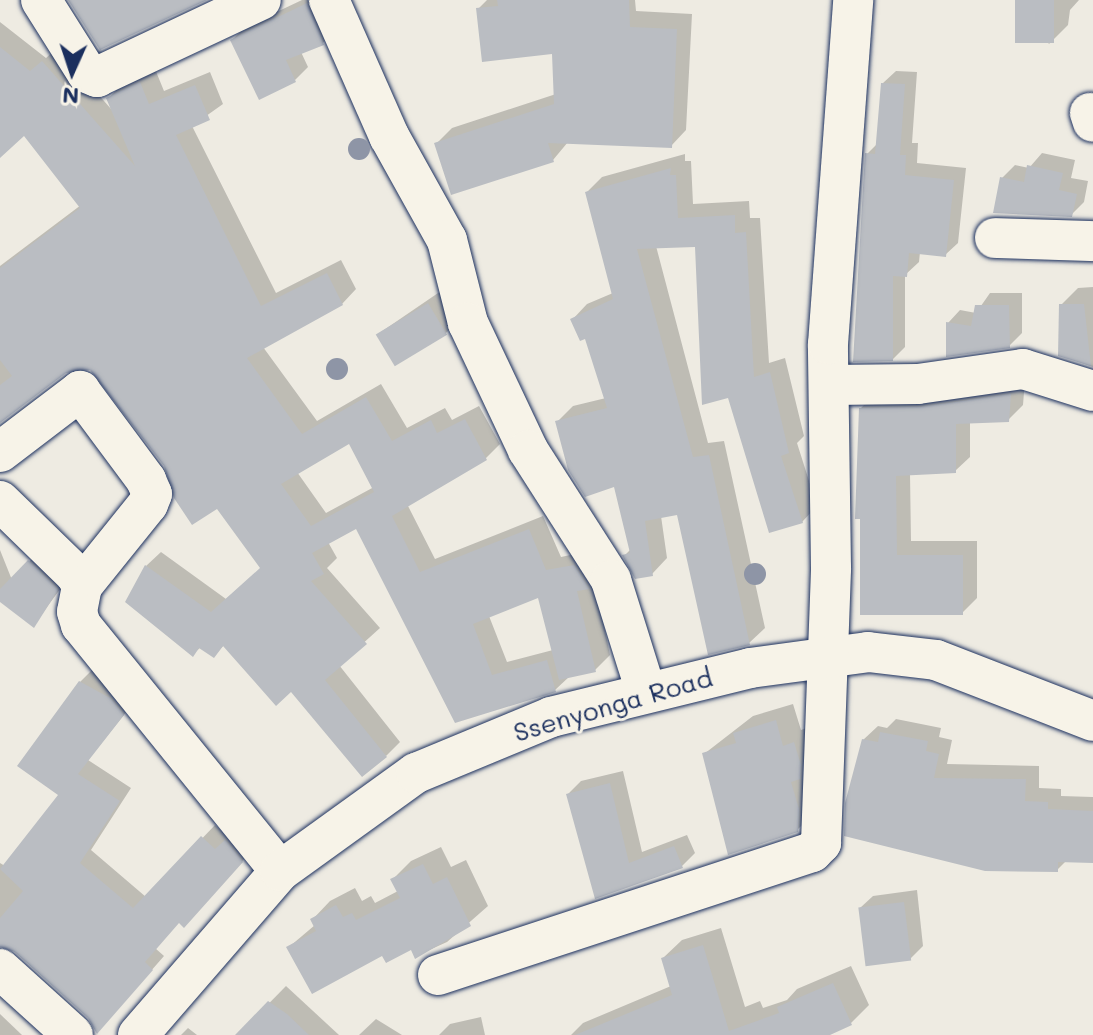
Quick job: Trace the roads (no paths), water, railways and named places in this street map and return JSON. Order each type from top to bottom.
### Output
[{"type":"street","points":[[41,0],[87,73],[97,77],[261,0]]},
{"type":"street","points":[[329,0],[389,136],[447,240],[468,323],[528,450],[611,580],[646,692]]},
{"type":"street","points":[[438,975],[812,852],[821,843],[829,654],[831,385],[828,344],[853,0]]},
{"type":"street","points":[[995,238],[1093,241]]},
{"type":"street","points":[[831,385],[918,384],[1023,369],[1093,391]]},
{"type":"street","points":[[0,452],[80,391],[146,480],[152,494],[148,504],[82,586],[77,612],[81,625],[280,871]]},
{"type":"street","points":[[0,501],[82,586]]},
{"type":"street","name":"Ssenyonga Road","points":[[138,1035],[280,871],[416,773],[551,717],[646,692],[829,654],[902,653],[936,660],[1093,721]]},
{"type":"street","points":[[0,969],[73,1035]]}]
